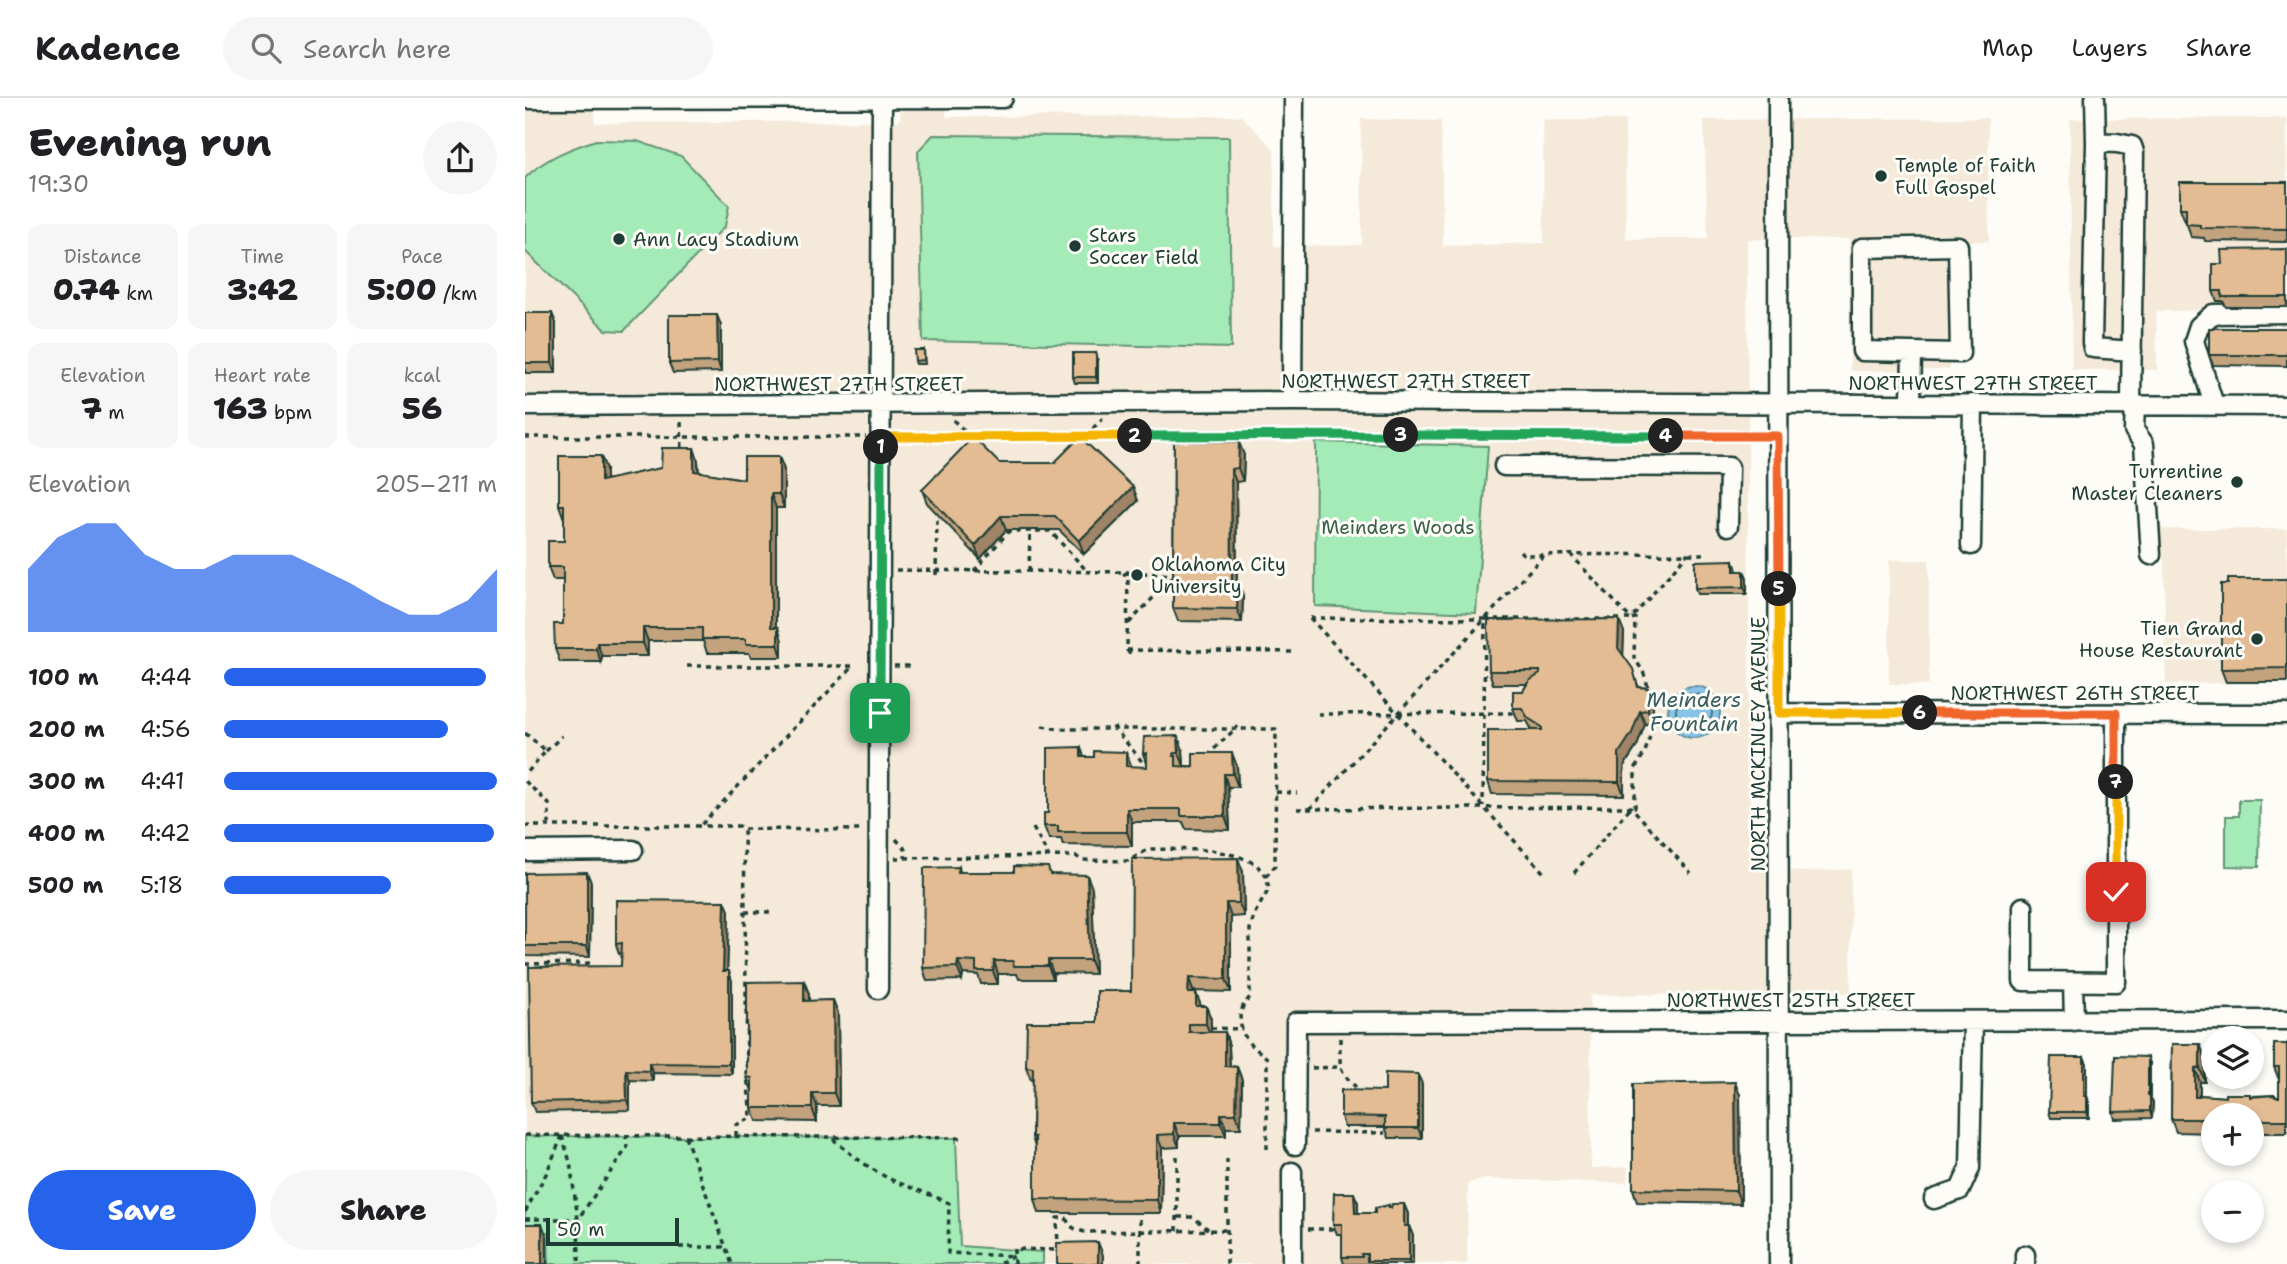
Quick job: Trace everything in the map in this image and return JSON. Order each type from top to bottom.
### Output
[{"type":"street","points":[[878,989],[882,98]]},
{"type":"street","points":[[525,99],[1003,98]]},
{"type":"street","points":[[1292,401],[1294,98]]},
{"type":"street","name":"NORTH MCKINLEY AVENUE","points":[[1778,98],[1779,1264]]},
{"type":"street","points":[[2095,98],[2091,343],[2093,348],[2132,351]]},
{"type":"street","points":[[2096,142],[2127,144],[2132,146],[2134,152],[2134,430],[2144,444],[2151,555]]},
{"type":"street","points":[[1958,246],[1960,353],[1912,352],[1861,351],[1862,248],[1958,246]]},
{"type":"street","points":[[2214,405],[2205,352],[2194,341],[2199,326],[2213,314],[2287,313]]},
{"type":"street","points":[[1911,404],[1912,352]]},
{"type":"street","name":"NORTHWEST 27TH STREET","points":[[525,407],[1292,401],[2287,406]]},
{"type":"street","points":[[1972,545],[1973,404]]},
{"type":"street","points":[[1504,466],[1729,467],[1728,526]]},
{"type":"street","name":"NORTHWEST 26TH STREET","points":[[1779,713],[2287,714]]},
{"type":"street","points":[[2023,907],[2023,981],[2116,982],[2116,713]]},
{"type":"street","points":[[525,851],[633,850]]},
{"type":"street","points":[[2073,982],[2074,1021]]},
{"type":"street","name":"NORTHWEST 25TH STREET","points":[[1296,1068],[1296,1022],[2287,1020]]},
{"type":"street","points":[[1934,1199],[1960,1190],[1970,1168],[1973,1021]]},
{"type":"street","points":[[1295,1139],[1296,1068]]},
{"type":"street","points":[[1292,1172],[1292,1264]]},
{"type":"path","points":[[1078,445],[1105,416],[1105,403]]},
{"type":"path","points":[[950,404],[952,418],[980,446]]},
{"type":"path","points":[[681,405],[682,461]]},
{"type":"path","points":[[525,437],[1297,434],[1778,436]]},
{"type":"path","points":[[936,573],[937,519]]},
{"type":"path","points":[[974,571],[1009,531],[1050,531],[1088,572]]},
{"type":"path","points":[[1029,572],[1030,531]]},
{"type":"path","points":[[1520,551],[1524,555],[1705,552]]},
{"type":"path","points":[[1544,873],[1310,618],[1631,618],[1688,553]]},
{"type":"path","points":[[1570,554],[1631,618],[1635,618],[1635,658],[1643,671],[1651,696],[1658,699]]},
{"type":"path","points":[[1310,809],[1544,555]]},
{"type":"path","points":[[880,566],[901,571],[936,573],[974,571],[1175,575],[1127,624]]},
{"type":"path","points":[[1126,574],[1127,650],[1131,656]]},
{"type":"path","points":[[1483,807],[1485,619]]},
{"type":"path","points":[[1127,650],[1297,652]]},
{"type":"path","points":[[1255,652],[1256,657]]},
{"type":"path","points":[[687,666],[853,666],[700,826]]},
{"type":"path","points":[[1318,714],[1518,713]]},
{"type":"path","points":[[1574,873],[1631,807],[1635,807],[1635,769],[1645,752],[1653,726],[1657,725]]},
{"type":"path","points":[[1042,726],[1059,729],[1276,729],[1275,866],[1266,876]]},
{"type":"path","points":[[1115,728],[1145,765]]},
{"type":"path","points":[[1199,763],[1236,728]]},
{"type":"path","points":[[525,733],[546,751]]},
{"type":"path","points":[[525,775],[562,736]]},
{"type":"path","points":[[525,781],[549,804],[548,825]]},
{"type":"path","points":[[1276,792],[1297,793]]},
{"type":"path","points":[[1297,808],[1631,807],[1691,873]]},
{"type":"path","points":[[525,825],[739,826],[744,829],[864,830],[897,839],[906,850],[905,858]]},
{"type":"path","points":[[1033,828],[1049,857]]},
{"type":"path","points":[[736,1137],[736,1125],[751,1118],[747,1073],[744,829]]},
{"type":"path","points":[[879,859],[1076,856],[1081,860],[1128,861],[1149,849],[1210,850],[1256,864],[1266,876],[1269,889],[1249,929],[1250,997],[1240,1016],[1242,1029],[1250,1044],[1267,1058],[1268,1146]]},
{"type":"path","points":[[745,912],[772,912]]},
{"type":"path","points":[[525,964],[595,963]]},
{"type":"path","points":[[1340,1022],[1340,1068],[1362,1092],[1370,1092]]},
{"type":"path","points":[[1210,1028],[1242,1029]]},
{"type":"path","points":[[1296,1068],[1340,1068]]},
{"type":"path","points":[[1295,1139],[1385,1133]]},
{"type":"path","points":[[525,1135],[963,1138]]},
{"type":"path","points":[[525,1212],[546,1174],[562,1136]]},
{"type":"path","points":[[562,1136],[570,1162],[578,1220],[579,1264]]},
{"type":"path","points":[[578,1220],[627,1148],[627,1136]]},
{"type":"path","points":[[685,1136],[732,1264]]},
{"type":"path","points":[[832,1137],[855,1157],[892,1180],[949,1203],[948,1253],[1014,1256]]},
{"type":"path","points":[[1177,1152],[1177,1232]]},
{"type":"path","points":[[1227,1155],[1227,1264]]},
{"type":"path","points":[[1177,1217],[1193,1217],[1207,1229],[1228,1230]]},
{"type":"path","points":[[1014,1264],[1014,1249],[1058,1250],[1057,1218],[1066,1218],[1069,1225],[1085,1233],[1228,1230]]},
{"type":"path","points":[[525,1219],[578,1220]]},
{"type":"path","points":[[1140,1219],[1140,1264]]},
{"type":"path","points":[[1303,1230],[1337,1230]]},
{"type":"path","points":[[679,1247],[726,1247]]},
{"type":"path","points":[[998,1264],[1014,1256]]},
{"type":"shaded area","name":"Oklahoma City University","points":[[525,98],[595,98],[595,123],[900,121],[901,98],[946,98],[946,117],[1241,116],[1274,149],[1274,246],[1362,245],[1361,119],[1441,121],[1443,246],[1544,243],[1543,120],[1625,120],[1626,239],[1708,239],[1704,120],[1988,118],[1989,241],[1949,241],[1949,370],[1850,371],[1849,239],[1747,239],[1750,866],[1801,872],[1851,869],[1851,993],[1590,995],[1591,1168],[1628,1167],[1627,1183],[1487,1179],[1468,1183],[1467,1264],[525,1264]]},
{"type":"shaded area","points":[[2287,118],[2287,310],[2156,311],[2157,370],[2072,370],[2070,119]]},
{"type":"shaded area","points":[[2157,529],[2287,529],[2287,682],[2166,684],[2164,558],[2156,557]]},
{"type":"shaded area","points":[[1889,560],[1929,560],[1929,685],[1889,684]]},
{"type":"green space","name":"Stars Soccer Field","points":[[933,135],[1229,137],[1231,348],[923,341],[918,151]]},
{"type":"green space","name":"Ann Lacy Stadium","points":[[596,140],[637,141],[681,156],[729,206],[725,226],[624,331],[606,330],[525,251],[525,178],[558,155]]},
{"type":"green space","name":"Meinders Woods","points":[[1316,442],[1488,446],[1476,613],[1315,606]]},
{"type":"green space","points":[[2239,800],[2260,800],[2259,867],[2226,866],[2226,816],[2239,816]]},
{"type":"green space","points":[[525,1136],[956,1138],[960,1246],[1043,1252],[1043,1264],[549,1264],[548,1232],[525,1233]]},
{"type":"water","name":"Meinders Fountain","points":[[1694,686],[1704,688],[1712,694],[1718,702],[1718,722],[1712,730],[1704,736],[1694,738],[1684,736],[1676,730],[1670,722],[1668,712],[1670,702],[1676,694],[1684,688]]},
{"type":"building","points":[[2180,182],[2287,182],[2287,229],[2200,228],[2200,225],[2186,224],[2186,208],[2180,208]]},
{"type":"building","points":[[2287,249],[2287,297],[2222,297],[2222,291],[2213,291],[2213,264],[2222,264],[2221,250]]},
{"type":"building","points":[[525,313],[552,313],[552,363],[525,363]]},
{"type":"building","points":[[669,315],[717,315],[718,362],[669,363]]},
{"type":"building","points":[[2209,328],[2287,328],[2287,355],[2209,355]]},
{"type":"building","points":[[914,350],[924,350],[924,360],[915,361]]},
{"type":"building","points":[[1073,353],[1096,353],[1096,377],[1073,377]]},
{"type":"building","points":[[973,437],[999,463],[1054,463],[1080,437],[1133,487],[1079,541],[1055,516],[1001,516],[975,546],[922,490]]},
{"type":"building","points":[[1174,441],[1239,442],[1238,468],[1231,469],[1232,582],[1238,582],[1237,609],[1173,608]]},
{"type":"building","points":[[662,448],[694,448],[694,471],[744,479],[744,457],[779,457],[779,494],[771,494],[771,627],[778,627],[778,644],[746,644],[746,639],[702,639],[702,628],[643,628],[643,643],[597,643],[596,649],[555,649],[554,624],[563,624],[563,567],[548,567],[548,541],[564,541],[564,505],[559,505],[559,456],[601,456],[601,481],[661,468]]},
{"type":"building","points":[[1734,560],[1734,571],[1744,571],[1744,587],[1695,588],[1695,561]]},
{"type":"building","name":"Tien Grand House Restaurant","points":[[2228,579],[2287,579],[2287,668],[2221,669],[2221,584],[2228,584]]},
{"type":"building","points":[[1619,619],[1618,648],[1633,669],[1638,687],[1648,688],[1648,710],[1640,711],[1632,733],[1619,753],[1619,782],[1488,781],[1488,730],[1542,730],[1542,727],[1528,718],[1522,708],[1513,708],[1513,691],[1523,691],[1540,671],[1489,671],[1488,620]]},
{"type":"building","points":[[1178,736],[1179,753],[1174,753],[1173,756],[1176,756],[1176,766],[1193,767],[1193,753],[1232,753],[1233,774],[1224,774],[1225,816],[1181,816],[1181,809],[1127,809],[1127,832],[1058,832],[1058,826],[1044,826],[1044,813],[1048,813],[1048,748],[1081,747],[1081,757],[1094,757],[1094,751],[1126,752],[1126,766],[1147,767],[1147,753],[1143,754],[1144,737]]},
{"type":"building","points":[[1238,858],[1239,903],[1226,903],[1226,979],[1189,978],[1188,993],[1196,993],[1196,1006],[1206,1006],[1206,1024],[1189,1024],[1189,1032],[1225,1032],[1225,1066],[1237,1067],[1236,1114],[1221,1114],[1221,1123],[1174,1123],[1174,1134],[1157,1135],[1157,1200],[1035,1199],[1033,1068],[1026,1067],[1027,1022],[1097,1022],[1097,991],[1131,991],[1132,859]]},
{"type":"building","points":[[1014,866],[1048,867],[1050,874],[1087,875],[1090,960],[1048,960],[1048,966],[1014,966],[1013,961],[994,961],[993,971],[976,971],[976,962],[958,961],[957,967],[923,968],[924,868],[959,867],[958,872],[1014,872]]},
{"type":"building","points":[[587,872],[587,946],[525,946],[525,873]]},
{"type":"building","points":[[616,900],[725,901],[723,971],[729,971],[729,1064],[649,1063],[649,1071],[626,1070],[627,1100],[531,1102],[529,967],[621,966],[622,943],[616,944]]},
{"type":"building","points":[[804,981],[804,1001],[833,1000],[834,1093],[812,1093],[812,1108],[752,1108],[752,1078],[747,1077],[747,982]]},
{"type":"building","points":[[2172,1044],[2200,1044],[2200,1068],[2195,1068],[2195,1097],[2250,1094],[2250,1097],[2279,1097],[2279,1067],[2274,1067],[2274,1044],[2287,1044],[2287,1120],[2264,1120],[2264,1103],[2201,1103],[2201,1119],[2171,1119]]},
{"type":"building","points":[[2115,1056],[2148,1057],[2150,1111],[2113,1112]]},
{"type":"building","points":[[2051,1057],[2084,1057],[2084,1096],[2087,1096],[2087,1112],[2049,1112]]},
{"type":"building","points":[[1385,1073],[1418,1074],[1418,1128],[1385,1128],[1385,1117],[1341,1116],[1341,1090],[1385,1091]]},
{"type":"building","points":[[1735,1082],[1736,1191],[1633,1189],[1633,1084]]},
{"type":"building","points":[[1334,1193],[1354,1193],[1355,1213],[1375,1213],[1375,1208],[1389,1205],[1391,1208],[1392,1204],[1404,1204],[1404,1226],[1409,1226],[1409,1261],[1367,1261],[1367,1254],[1361,1254],[1362,1257],[1342,1257],[1342,1224],[1333,1224]]},
{"type":"building","points":[[525,1224],[542,1224],[542,1264],[525,1264]]},
{"type":"building","points":[[1098,1242],[1098,1264],[1057,1264],[1057,1243]]},
{"type":"place","name":"Temple of Faith Full Gospel","points":[[1881,176]]},
{"type":"place","name":"Ann Lacy Stadium","points":[[619,239]]},
{"type":"place","name":"Stars Soccer Field","points":[[1075,246]]},
{"type":"place","name":"Turrentine Master Cleaners","points":[[2237,482]]},
{"type":"place","name":"Oklahoma City University","points":[[1137,575]]},
{"type":"place","name":"Tien Grand House Restaurant","points":[[2257,639]]},
{"type":"route","points":[[880,713],[881,437],[1297,434],[1778,436],[1779,713],[2116,713],[2116,892]]}]
